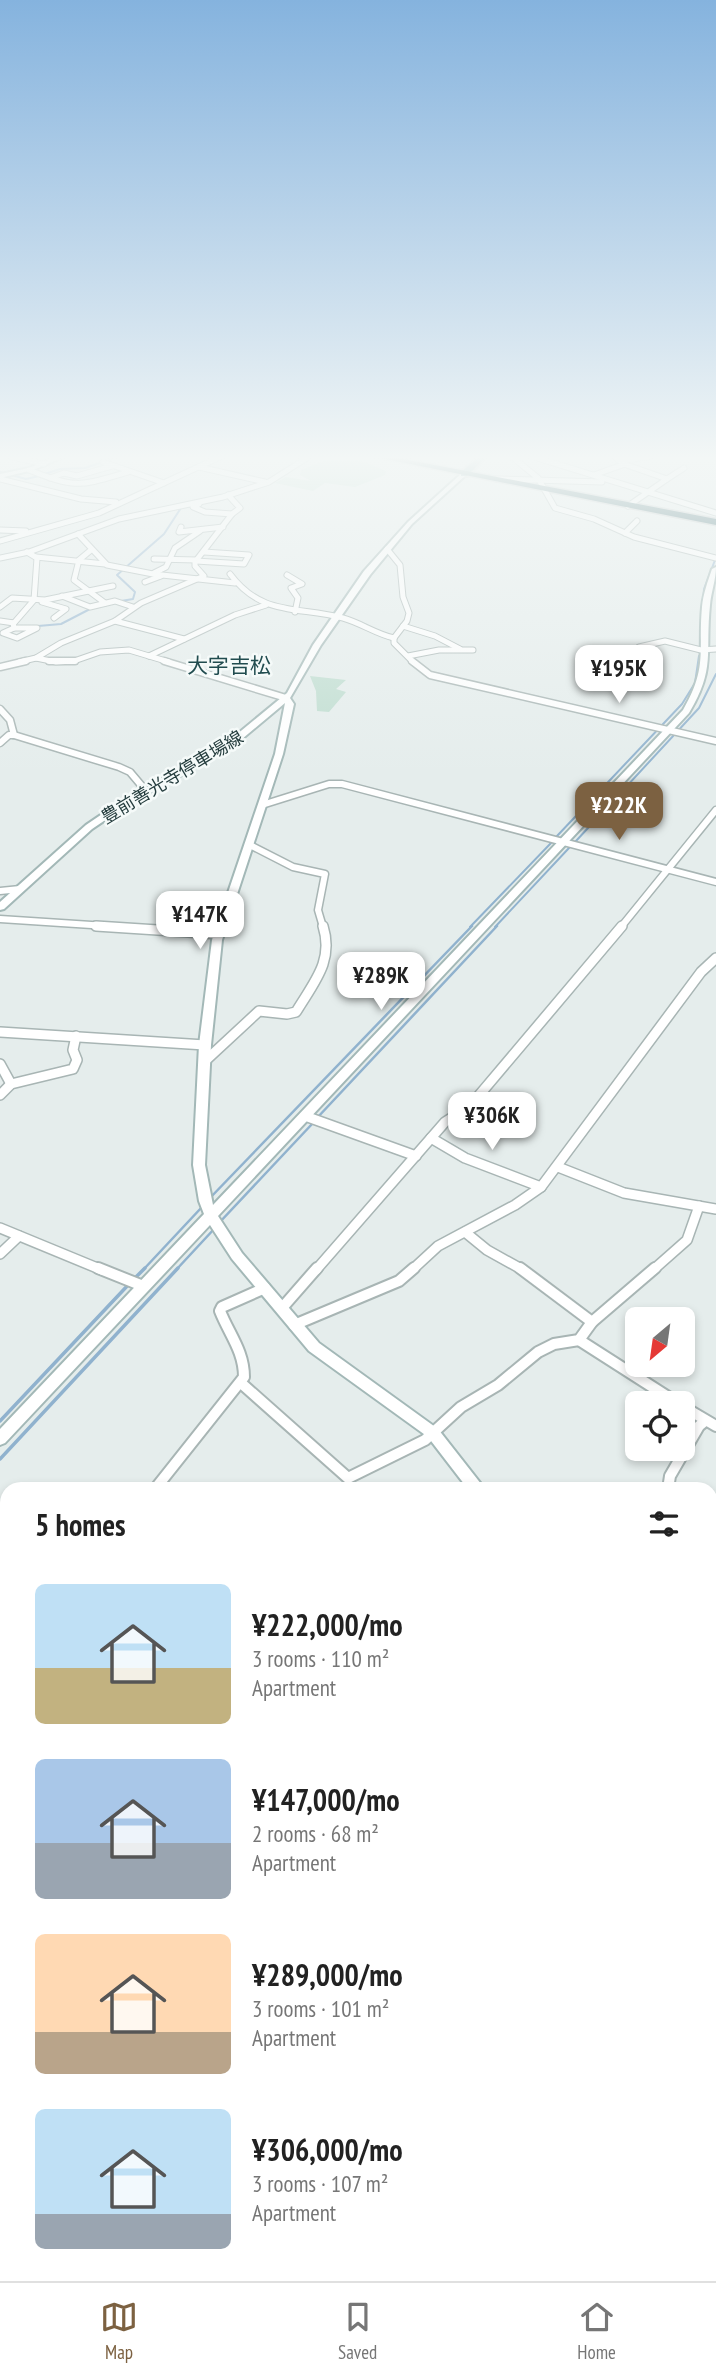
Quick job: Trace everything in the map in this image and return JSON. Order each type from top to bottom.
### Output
[{"type":"street","points":[[1,623],[14,625],[37,628],[17,638],[3,633],[14,625],[33,601],[36,562]]},
{"type":"street","points":[[79,562],[74,580],[105,603]]},
{"type":"street","points":[[92,562],[148,577],[166,567],[168,562]]},
{"type":"street","points":[[0,667],[36,658],[61,643],[115,621],[133,607],[196,580],[205,574],[195,566],[196,562]]},
{"type":"street","points":[[225,562],[245,562]]},
{"type":"street","name":"豊前善光寺停車場線","points":[[0,907],[74,839],[146,791],[242,736],[286,698],[335,617],[377,562]]},
{"type":"street","points":[[398,562],[405,581],[404,605],[409,615],[394,638],[394,643],[421,670],[430,675],[716,741]]},
{"type":"street","points":[[0,1439],[136,1283],[312,1119],[668,730],[699,692],[712,650],[706,610],[715,562]]},
{"type":"street","points":[[134,580],[163,575],[234,583]]},
{"type":"street","points":[[230,575],[240,590],[266,605],[348,620],[374,633],[394,638]]},
{"type":"street","points":[[287,575],[302,584],[291,588],[298,598],[295,612]]},
{"type":"street","points":[[33,601],[114,586]]},
{"type":"street","points":[[62,596],[90,607],[115,601],[133,607]]},
{"type":"street","points":[[0,607],[9,599],[47,602],[66,609],[54,618]]},
{"type":"street","points":[[149,656],[235,615],[266,605]]},
{"type":"street","points":[[115,621],[184,639]]},
{"type":"street","points":[[403,626],[435,636],[461,650]]},
{"type":"street","points":[[639,647],[665,641],[712,650]]},
{"type":"street","points":[[36,658],[55,663],[74,661],[119,649],[286,698],[290,704],[262,805],[219,934],[205,1045],[199,1165],[211,1215],[237,1256],[294,1325],[314,1347],[433,1433],[472,1482]]},
{"type":"street","points":[[408,656],[439,650],[472,650]]},
{"type":"street","points":[[0,709],[15,729],[14,735]]},
{"type":"street","points":[[0,743],[9,735],[14,735],[125,769],[146,791]]},
{"type":"street","points":[[262,805],[329,784],[342,784],[716,882]]},
{"type":"street","points":[[282,1308],[445,1122],[470,1106],[546,1019],[716,810]]},
{"type":"street","points":[[204,1062],[259,1011],[287,1014],[296,1012],[322,969],[327,953],[328,942],[318,910],[326,874],[293,867],[248,844]]},
{"type":"street","points":[[0,891],[20,889]]},
{"type":"street","points":[[0,919],[219,934]]},
{"type":"street","points":[[294,1325],[399,1281],[430,1252],[541,1187],[701,972],[716,958]]},
{"type":"street","points":[[0,1032],[205,1045]]},
{"type":"street","points":[[0,1095],[11,1084],[73,1069],[77,1060],[73,1049],[76,1035]]},
{"type":"street","points":[[0,1064],[11,1084]]},
{"type":"street","points":[[312,1119],[416,1156]]},
{"type":"street","points":[[431,1138],[465,1158],[541,1187]]},
{"type":"street","points":[[558,1167],[624,1193],[716,1209]]},
{"type":"street","points":[[579,1340],[592,1322],[687,1240],[699,1206]]},
{"type":"street","points":[[0,1228],[136,1283]]},
{"type":"street","points":[[465,1232],[487,1250],[522,1269],[592,1322]]},
{"type":"street","points":[[0,1254],[19,1236]]},
{"type":"street","points":[[161,1482],[241,1383],[245,1363],[242,1349],[220,1311],[230,1302],[265,1288]]},
{"type":"street","points":[[241,1383],[348,1478],[425,1440],[461,1407],[498,1385],[538,1352],[555,1344],[579,1340],[659,1391]]},
{"type":"street","points":[[695,1414],[710,1424]]},
{"type":"street","points":[[669,1482],[699,1426],[710,1424]]},
{"type":"green space","points":[[310,676],[346,680],[336,689],[346,692],[329,712],[317,711],[316,691]]},
{"type":"waterway","points":[[121,601],[133,599],[135,592],[117,575],[131,562]]},
{"type":"waterway","points":[[702,624],[704,589],[714,562]]},
{"type":"waterway","points":[[38,626],[61,624],[90,609]]},
{"type":"waterway","points":[[557,836],[682,704],[695,683],[699,656]]},
{"type":"waterway","points":[[576,841],[699,708],[716,674]]},
{"type":"waterway","points":[[470,927],[551,843]]},
{"type":"waterway","points":[[495,927],[569,848]]},
{"type":"waterway","points":[[209,1199],[472,926]]},
{"type":"waterway","points":[[317,1118],[497,926]]},
{"type":"waterway","points":[[219,1223],[313,1123]]},
{"type":"waterway","points":[[143,1270],[202,1207]]},
{"type":"waterway","points":[[176,1270],[215,1228]]},
{"type":"waterway","points":[[0,1459],[178,1268]]},
{"type":"waterway","points":[[135,1278],[143,1270]]},
{"type":"waterway","points":[[0,1421],[130,1283]]},
{"type":"district","name":"大字吉松","points":[[229,665]]}]
